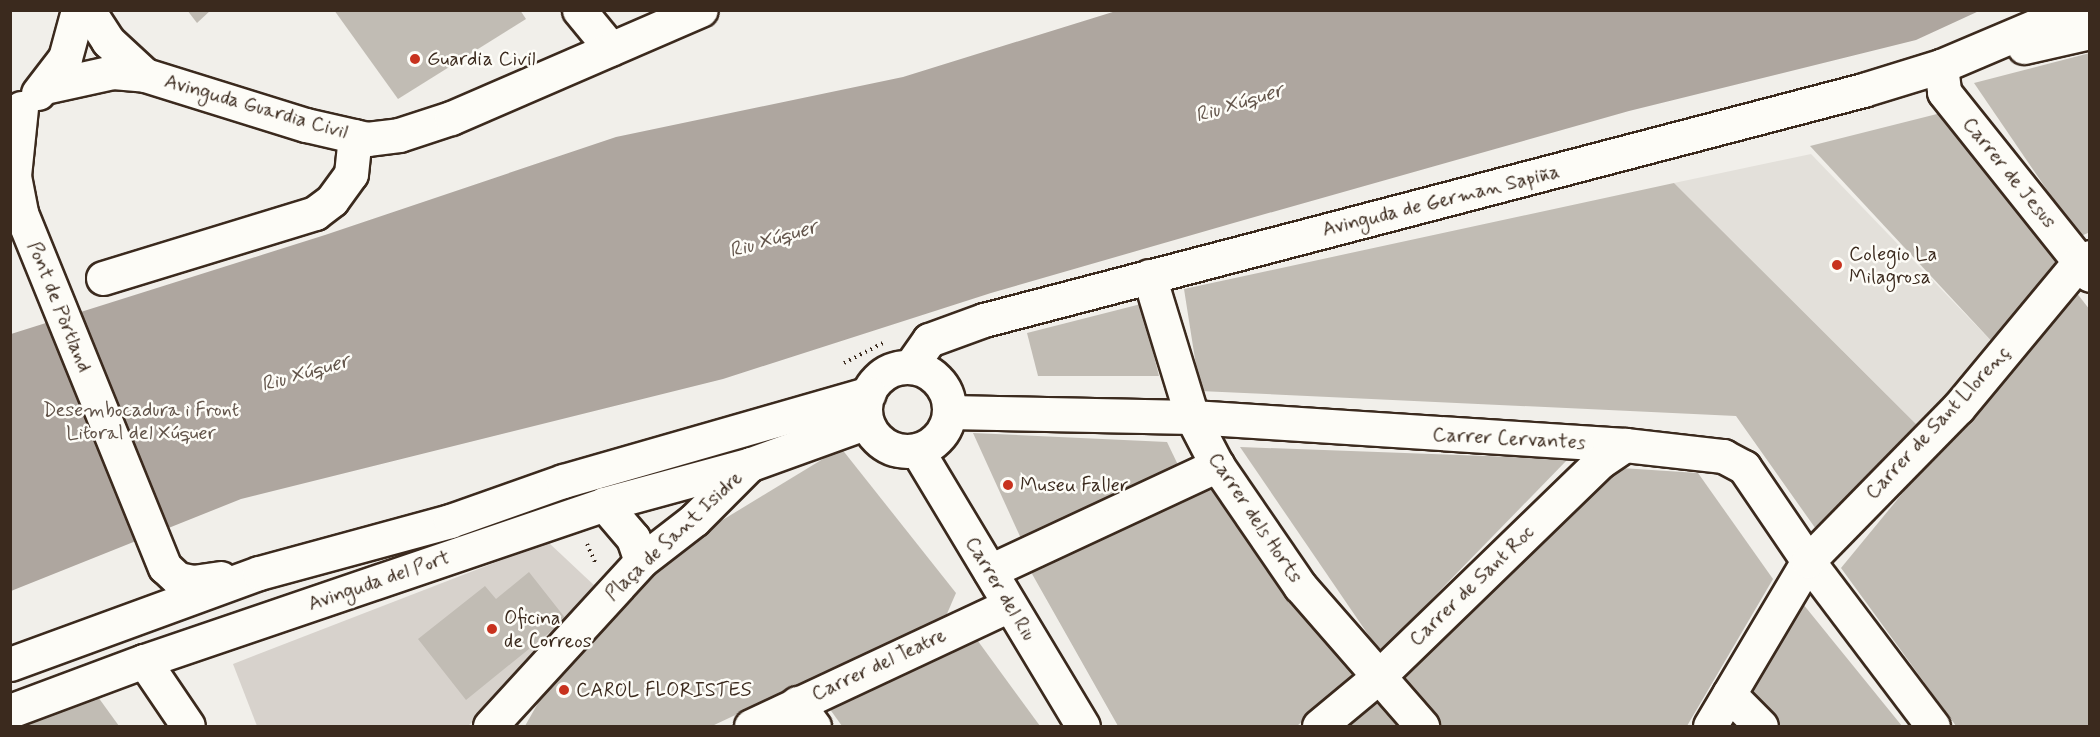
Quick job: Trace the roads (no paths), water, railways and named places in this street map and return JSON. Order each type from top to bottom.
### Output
[{"type":"street","points":[[26,103],[65,58],[78,10]]},
{"type":"street","name":"Avinguda Guardia Civil","points":[[88,10],[108,41],[145,75]]},
{"type":"street","points":[[579,10],[611,49]]},
{"type":"street","name":"Avinguda Guardia Civil","points":[[26,103],[113,72],[145,75],[306,125],[356,136],[399,135],[451,118],[701,10]]},
{"type":"street","name":"Avinguda de German Sapiña","points":[[910,367],[929,340],[984,320],[1759,119],[1941,66],[1982,46],[2073,10]]},
{"type":"street","name":"Avinguda de German Sapiña","points":[[1982,46],[2005,49],[2090,32]]},
{"type":"street","name":"Carrer de Jesus","points":[[1941,66],[1944,92],[2086,265]]},
{"type":"street","name":"Pont de Pòrtland","points":[[26,103],[14,176],[16,207],[165,567]]},
{"type":"street","points":[[103,279],[315,213],[332,200],[351,174],[356,136]]},
{"type":"street","name":"Carrer de Sant Llorenç","points":[[1710,726],[1808,561],[1958,408],[2086,265]]},
{"type":"street","name":"Carrer dels Horts","points":[[1149,276],[1192,417],[1216,465],[1300,586],[1422,726]]},
{"type":"street","points":[[910,367],[926,372],[939,382],[947,396],[950,412],[940,436],[917,450],[893,449],[873,434],[868,408],[883,375],[910,367]]},
{"type":"street","name":"Avinguda del Port","points":[[10,664],[259,573],[450,521],[563,481],[868,408]]},
{"type":"street","name":"Plaça de Sant Isidre","points":[[490,726],[641,561],[694,520],[751,464],[868,408]]},
{"type":"street","name":"Carrer Cervantes","points":[[950,412],[1192,417],[1625,445],[1723,456],[1744,467],[1808,561],[1933,726]]},
{"type":"street","name":"Carrer de Sant Roc","points":[[1319,726],[1378,677],[1601,461],[1625,445]]},
{"type":"street","name":"Carrer del Riu","points":[[917,450],[1083,726]]},
{"type":"street","name":"Avinguda del Port","points":[[10,711],[144,661],[604,504],[751,464]]},
{"type":"street","points":[[990,571],[1216,465]]},
{"type":"street","points":[[604,504],[633,538],[641,561]]},
{"type":"street","name":"Avinguda del Port","points":[[108,629],[155,597],[165,567],[178,579],[192,582],[259,573]]},
{"type":"street","name":"Carrer del Teatre","points":[[751,726],[805,715],[1009,604]]},
{"type":"street","points":[[144,661],[188,726]]},
{"type":"street","points":[[1729,694],[1761,726]]},
{"type":"water","name":"Desembocadura i Front Litoral del Xúquer","points":[[1116,11],[1979,11],[1916,40],[1629,111],[1230,224],[991,293],[723,379],[241,499],[11,591],[11,334],[325,235],[616,137],[903,77]]},
{"type":"place","name":"Guardia Civil","points":[[415,59]]},
{"type":"place","name":"Colegio La Milagrosa","points":[[1837,265]]},
{"type":"place","name":"Museu Faller","points":[[1008,485]]},
{"type":"place","name":"Oficina de Correos","points":[[492,629]]},
{"type":"place","name":"CAROL FLORISTES","points":[[564,690]]},
{"type":"water label","name":"Riu Xúquer","points":[[1239,103]]},
{"type":"water label","name":"Riu Xúquer","points":[[773,239]]},
{"type":"water label","name":"Riu Xúquer","points":[[305,373]]}]
